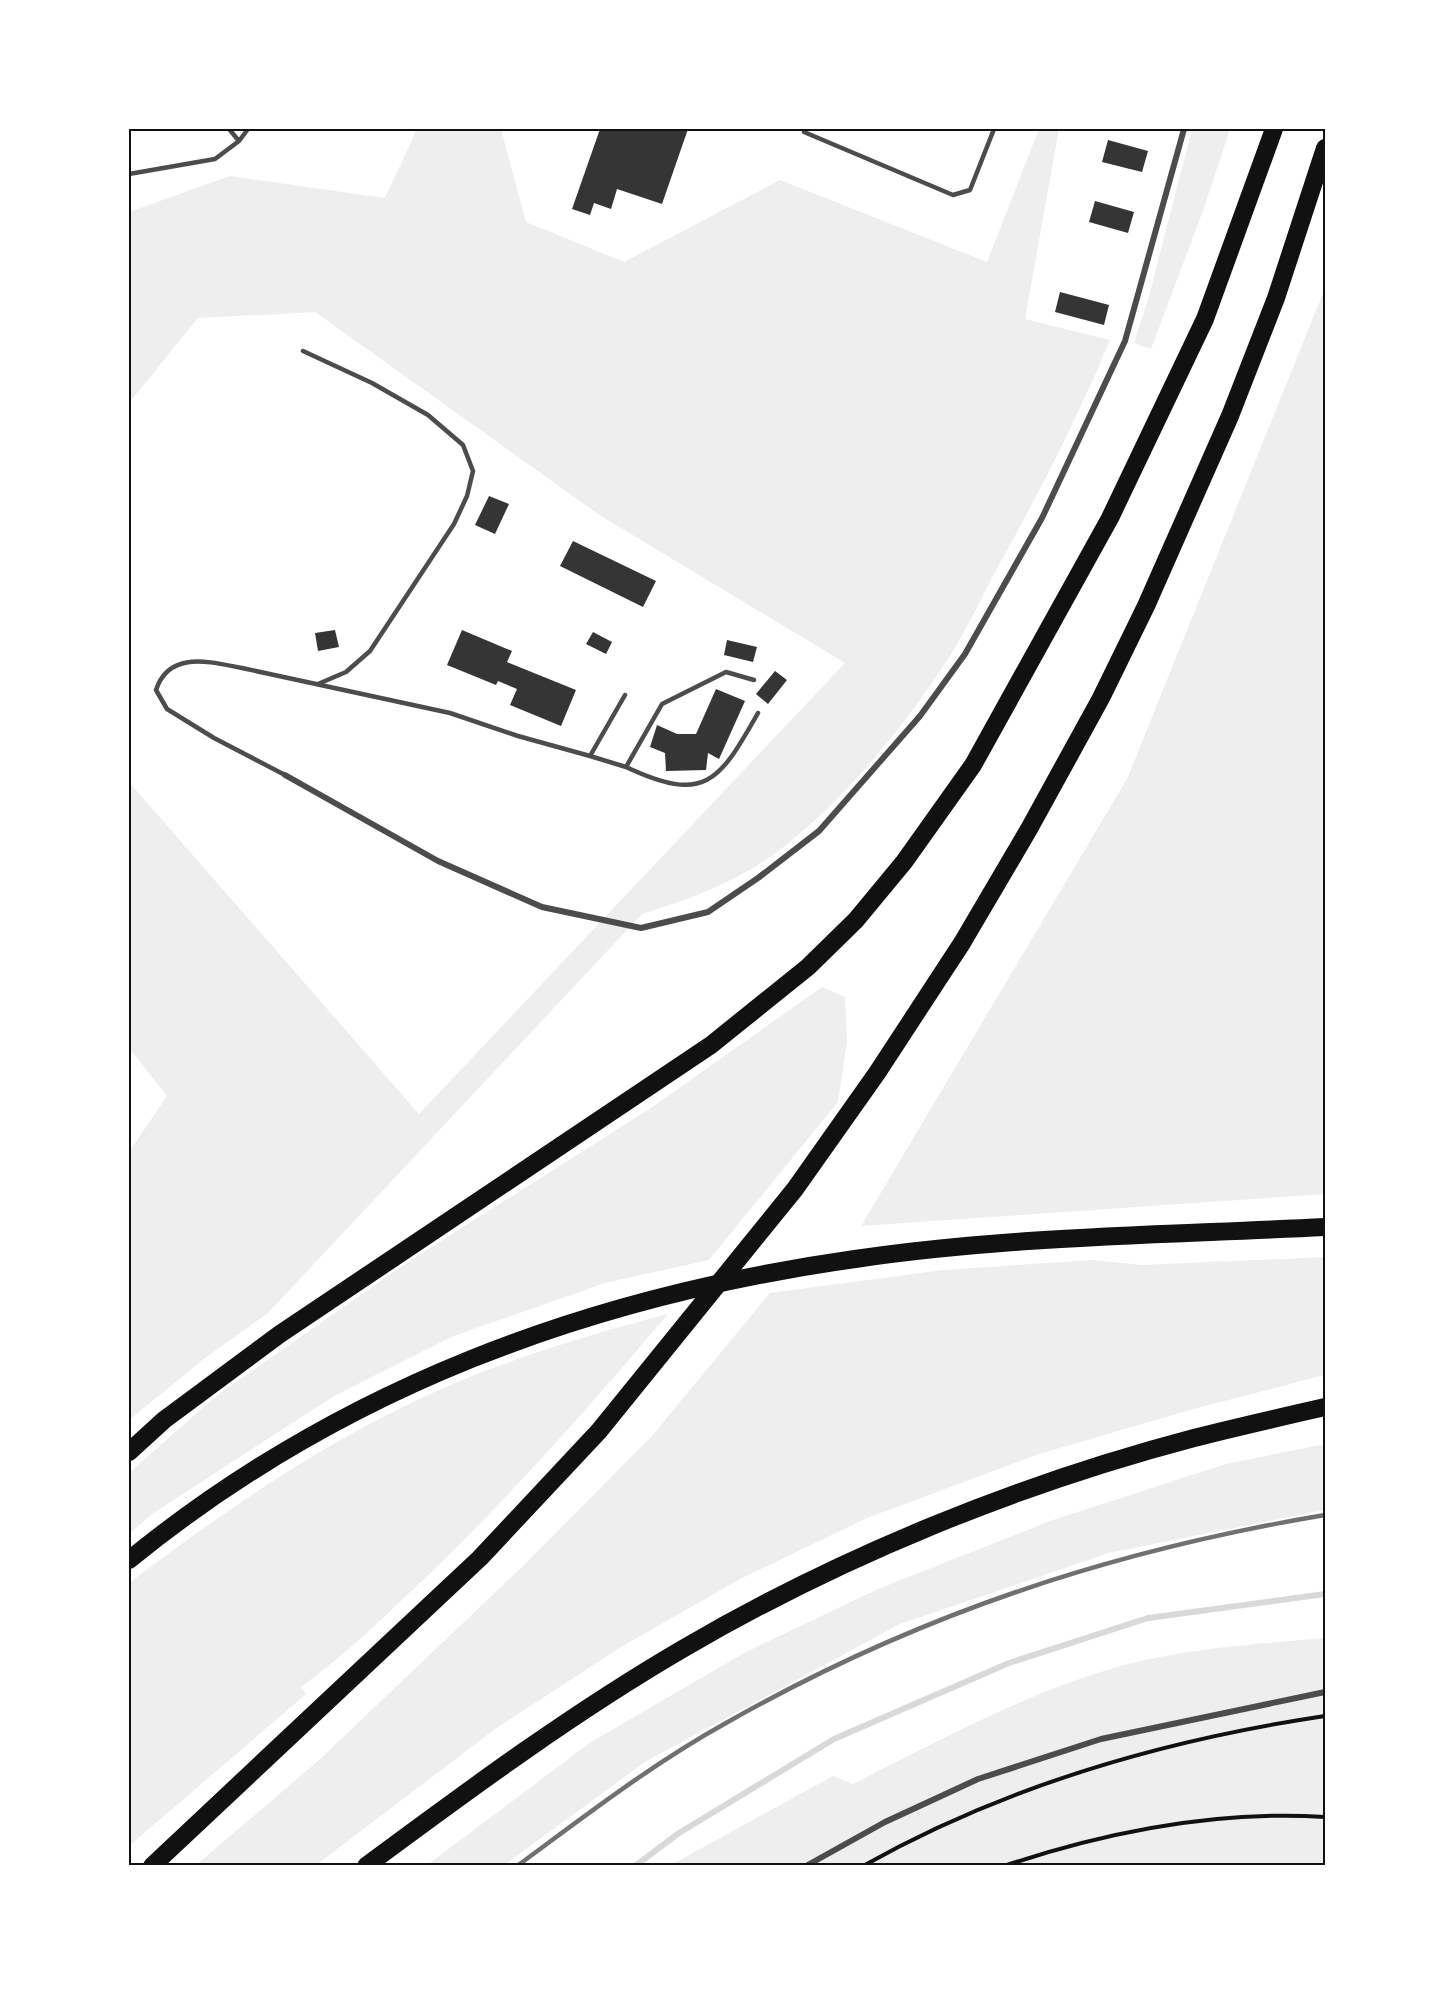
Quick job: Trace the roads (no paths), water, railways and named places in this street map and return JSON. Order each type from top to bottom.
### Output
[{"type":"highway","points":[[129,1452],[164,1420],[280,1334],[711,1045],[808,967],[856,920],[904,862],[973,765],[1110,518],[1205,319],[1274,129]]},
{"type":"highway","points":[[152,1866],[312,1719],[480,1558],[599,1431],[795,1189],[877,1072],[962,943],[1029,829],[1101,698],[1146,606],[1230,416],[1276,298],[1325,148]]},
{"type":"highway","points":[[129,1560],[230,1486],[334,1423],[454,1365],[527,1336],[594,1315],[684,1292],[794,1269],[917,1251],[1036,1241],[1325,1227]]},
{"type":"highway","points":[[366,1866],[477,1783],[585,1709],[688,1646],[812,1581],[933,1527],[1065,1478],[1193,1438],[1325,1407]]},
{"type":"street","points":[[285,775],[438,861],[542,907],[564,912],[641,928],[708,912],[758,878],[819,831],[920,716],[970,644],[1042,518],[1125,341],[1184,129]]},
{"type":"street","points":[[806,1866],[885,1822],[978,1779],[1101,1739],[1325,1692]]},
{"type":"lane","points":[[229,129],[239,141]]},
{"type":"lane","points":[[129,174],[215,159],[239,141],[248,129]]},
{"type":"lane","points":[[804,132],[953,195],[970,190],[994,129]]},
{"type":"lane","points":[[303,351],[372,383],[428,415],[463,446],[473,471],[467,496],[454,524],[370,651],[346,672],[318,684]]},
{"type":"lane","points":[[285,775],[214,738],[166,709],[156,690],[166,670],[193,661],[209,662],[450,713],[518,736],[626,767],[650,778],[679,785],[700,785],[720,770],[738,749],[758,713]]},
{"type":"lane","points":[[626,767],[662,704],[726,672],[754,680]]},
{"type":"lane","points":[[590,756],[625,695]]},
{"type":"waterway","points":[[635,1866],[679,1833],[834,1739],[1009,1663],[1148,1618],[1325,1594]]},
{"type":"railway","points":[[517,1866],[619,1791],[699,1739],[797,1685],[870,1650],[942,1619],[1091,1568],[1167,1547],[1325,1515]]}]
